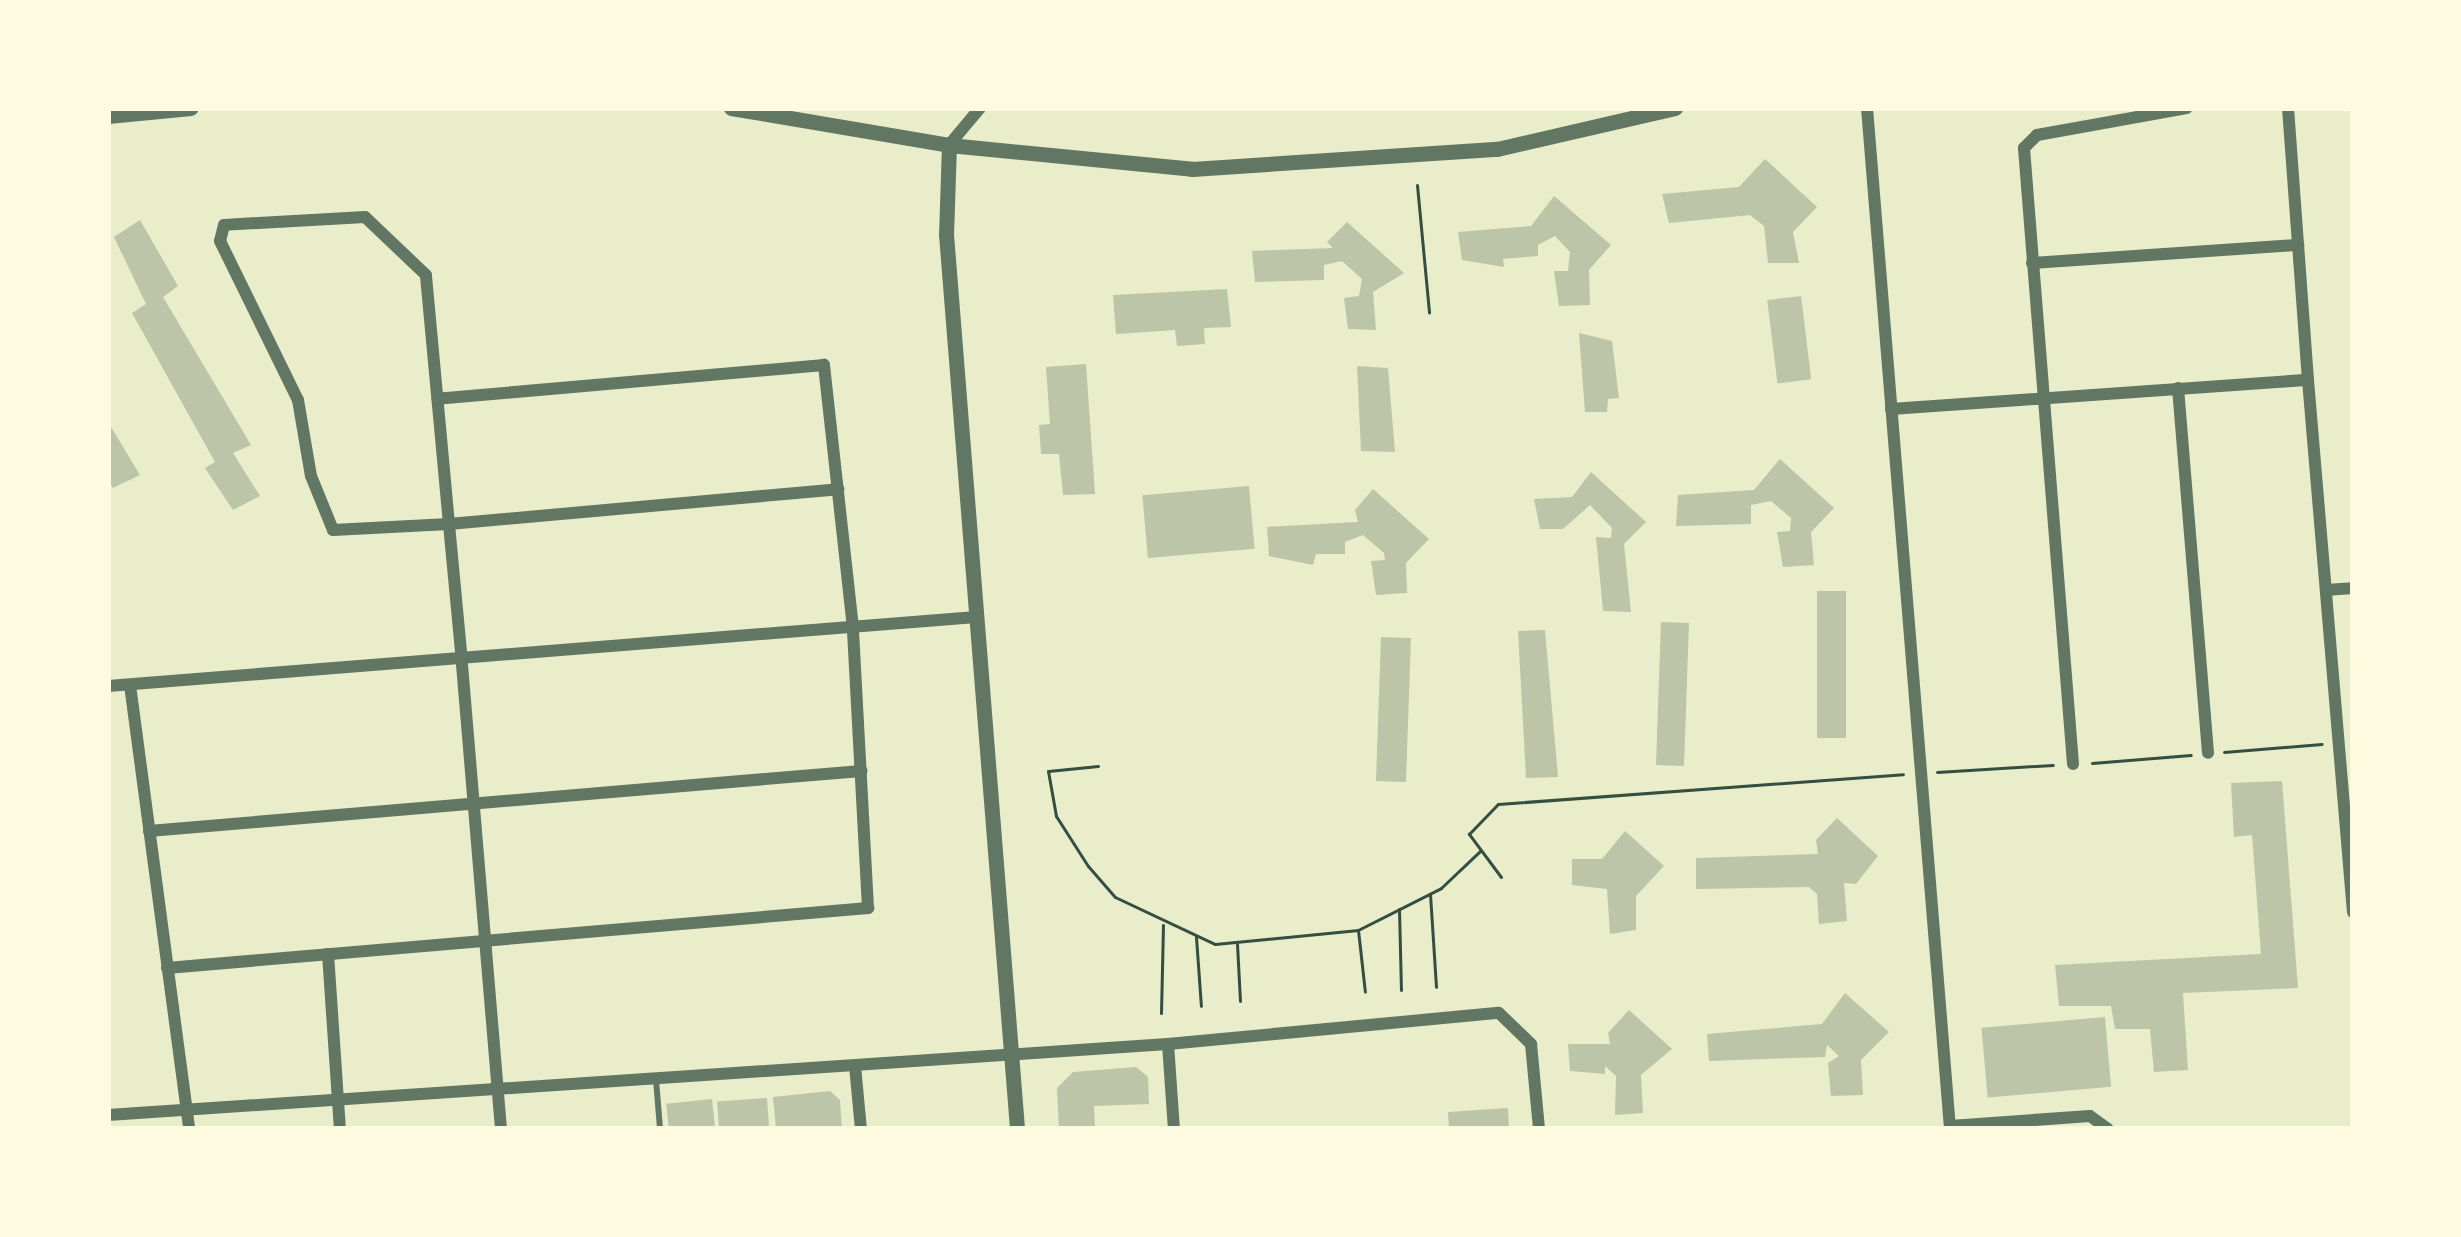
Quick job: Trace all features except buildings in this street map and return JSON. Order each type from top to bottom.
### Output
[{"type":"street","points":[[108,116],[191,108]]},
{"type":"street","points":[[731,108],[949,145],[1192,169],[1394,160],[1497,149],[1675,108]]},
{"type":"street","points":[[980,108],[949,145],[946,234],[1017,1129]]},
{"type":"street","points":[[1867,108],[1950,1127],[2090,1116],[2108,1129]]},
{"type":"street","points":[[2074,764],[2023,159],[2029,140],[2187,108]]},
{"type":"street","points":[[2288,108],[2326,590],[2346,742],[2353,912]]},
{"type":"street","points":[[501,1129],[462,662],[449,524],[437,399],[426,275],[365,217],[224,225],[220,241],[298,400],[311,476],[333,530],[449,524],[838,490]]},
{"type":"street","points":[[2032,262],[2298,245]]},
{"type":"street","points":[[167,968],[868,908],[853,628],[824,365],[437,399]]},
{"type":"street","points":[[1891,409],[2308,380]]},
{"type":"street","points":[[2178,388],[2208,753]]},
{"type":"street","points":[[2326,590],[2353,588]]},
{"type":"street","points":[[108,686],[462,662],[976,617]]},
{"type":"street","points":[[130,685],[189,1129]]},
{"type":"street","points":[[149,831],[860,771]]},
{"type":"street","points":[[328,954],[340,1129]]},
{"type":"street","points":[[108,1115],[1168,1044],[1498,1013],[1531,1044],[1539,1129]]},
{"type":"street","points":[[1168,1044],[1174,1129]]},
{"type":"street","points":[[855,1066],[861,1129]]},
{"type":"lane","points":[[656,1080],[660,1129]]},
{"type":"path","points":[[1418,185],[1429,313]]},
{"type":"path","points":[[1501,877],[1468,834],[1498,804],[2346,742]]},
{"type":"path","points":[[1098,766],[1048,771],[1056,816],[1115,897],[1196,937],[1237,944],[1358,930],[1430,894],[1481,850]]},
{"type":"path","points":[[1430,894],[1436,987]]},
{"type":"path","points":[[1399,909],[1401,989]]},
{"type":"path","points":[[1161,1013],[1163,924]]},
{"type":"path","points":[[1358,930],[1365,992]]},
{"type":"path","points":[[1196,937],[1201,1006]]},
{"type":"path","points":[[1237,944],[1240,1001]]}]
